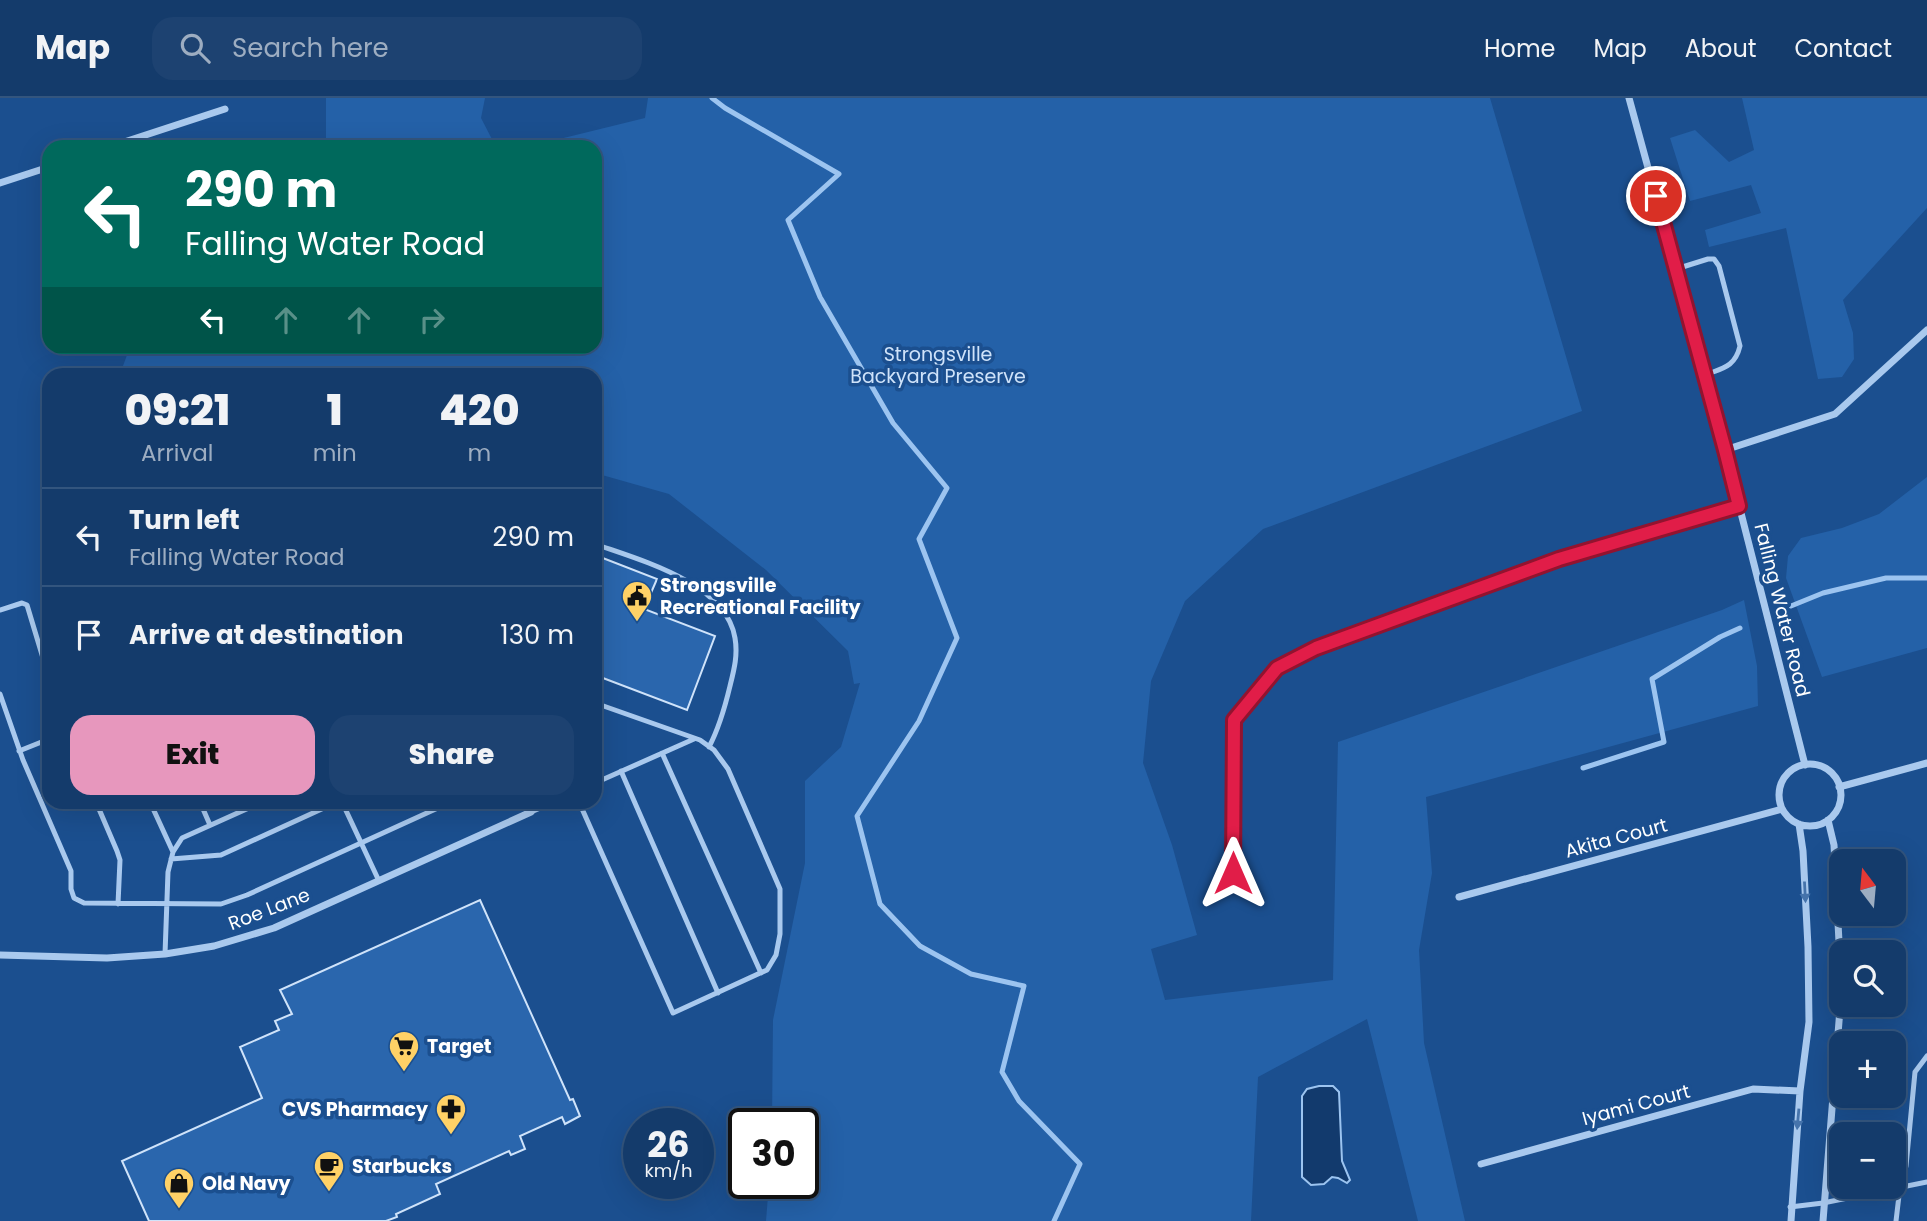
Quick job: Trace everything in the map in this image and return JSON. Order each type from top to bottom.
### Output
[{"type":"street","name":"Falling Water Road","points":[[1629,98],[1725,450],[1805,765]]},
{"type":"street","points":[[130,140],[225,109]]},
{"type":"street","points":[[0,183],[42,169]]},
{"type":"street","points":[[1725,450],[1835,414],[1927,330]]},
{"type":"street","points":[[1233,873],[1234,720],[1277,668],[1316,648],[1559,559],[1739,506]]},
{"type":"street","points":[[1839,787],[1927,764]]},
{"type":"street","points":[[1805,765],[1825,768],[1833,775],[1839,787],[1840,803],[1835,813],[1819,825],[1799,824],[1790,819],[1779,802],[1779,792],[1787,774],[1805,765]]},
{"type":"street","name":"Akita Court","points":[[1459,897],[1782,809]]},
{"type":"street","name":"Roe Lane","points":[[0,955],[107,958],[165,954],[214,946],[274,928],[531,812]]},
{"type":"street","points":[[1822,1221],[1840,1009],[1834,845],[1828,820]]},
{"type":"street","points":[[1790,1221],[1800,1091],[1810,1022],[1803,851],[1799,824]]},
{"type":"street","name":"Iyami Court","points":[[1481,1164],[1753,1089],[1800,1091]]},
{"type":"lane","points":[[1676,269],[1708,259],[1714,260],[1719,266],[1740,346],[1738,356],[1728,366],[1704,375]]},
{"type":"lane","points":[[602,547],[669,571],[700,588],[718,605],[728,621],[735,635],[737,652],[716,735],[709,747]]},
{"type":"lane","points":[[0,610],[22,603],[27,605],[42,655]]},
{"type":"lane","points":[[0,694],[19,751],[42,804]]},
{"type":"lane","points":[[582,809],[673,1013],[767,970],[776,955],[780,934],[780,889],[728,769],[714,750],[695,739],[602,706]]},
{"type":"lane","points":[[602,780],[695,739]]},
{"type":"lane","points":[[19,751],[42,742]]},
{"type":"lane","points":[[662,753],[761,973]]},
{"type":"lane","points":[[621,771],[718,993]]},
{"type":"lane","points":[[44,809],[71,871],[74,898],[84,902],[167,905],[221,904],[234,900],[435,809]]},
{"type":"lane","points":[[99,809],[120,860],[118,904]]},
{"type":"lane","points":[[153,809],[172,856]]},
{"type":"lane","points":[[203,809],[210,825]]},
{"type":"lane","points":[[165,954],[168,872],[172,856],[182,838],[246,809]]},
{"type":"lane","points":[[172,856],[221,855],[323,809]]},
{"type":"lane","points":[[343,809],[379,881]]},
{"type":"lane","points":[[530,809],[531,812],[538,809]]},
{"type":"lane","points":[[1906,1166],[1915,1072],[1927,1056]]},
{"type":"lane","points":[[1906,1186],[1927,1182]]},
{"type":"lane","points":[[1790,1207],[1842,1199]]},
{"type":"lane","points":[[1896,1221],[1899,1199]]},
{"type":"green space","points":[[326,98],[485,98],[481,118],[492,140],[326,140]]},
{"type":"green space","name":"Strongsville Backyard Preserve","points":[[648,98],[1490,98],[1582,411],[1263,529],[1185,601],[1151,681],[1143,763],[1172,845],[1197,935],[1151,949],[1165,1000],[1333,980],[1338,742],[1722,610],[1744,600],[1757,666],[1758,706],[1426,797],[1432,873],[1419,950],[1424,1043],[1465,1221],[1418,1221],[1367,1019],[1258,1077],[1251,1221],[766,1221],[768,1199],[819,1199],[819,1108],[772,1108],[773,1020],[805,863],[805,781],[841,747],[860,683],[854,684],[848,651],[766,570],[669,494],[602,475],[602,368],[122,368],[127,354],[602,354],[602,140],[555,140],[645,118]]},
{"type":"green space","points":[[1742,98],[1927,98],[1927,208],[1843,300],[1853,333],[1854,359],[1842,377],[1818,379],[1786,228],[1709,247],[1705,230],[1761,213],[1751,185],[1690,201],[1670,138],[1695,130],[1729,162],[1754,150]]},
{"type":"green space","points":[[1927,477],[1927,648],[1822,677],[1786,578],[1788,556],[1801,538],[1842,528],[1879,514]]},
{"type":"shaded area","points":[[1333,1086],[1339,1092],[1342,1161],[1350,1180],[1347,1183],[1332,1177],[1324,1184],[1311,1185],[1302,1177],[1302,1096],[1307,1089]]},
{"type":"building","name":"Strongsville Recreational Facility","points":[[602,558],[657,579],[644,609],[715,636],[687,710],[602,678]]},
{"type":"building","name":"Target","points":[[480,900],[570,1100],[573,1099],[580,1116],[565,1124],[562,1117],[520,1136],[525,1149],[511,1155],[509,1151],[436,1184],[440,1194],[386,1221],[149,1221],[122,1161],[262,1098],[240,1047],[279,1030],[275,1021],[292,1014],[280,990]]},
{"type":"waterway","points":[[712,98],[839,174],[788,220],[820,297],[893,423],[947,488],[919,539],[957,638],[919,721],[857,816],[880,904],[920,946],[971,974],[1024,986],[1002,1072],[1019,1101],[1080,1164],[1054,1221]]},
{"type":"waterway","points":[[1791,606],[1823,593],[1886,578],[1927,578]]},
{"type":"waterway","points":[[1583,768],[1664,742],[1652,679],[1720,637],[1740,628]]},
{"type":"place","name":"Strongsville Recreational Facility","points":[[637,623]]},
{"type":"place","name":"Target","points":[[404,1073]]},
{"type":"place","name":"CVS Pharmacy","points":[[451,1136]]},
{"type":"place","name":"Starbucks","points":[[329,1193]]},
{"type":"place","name":"Old Navy","points":[[179,1210]]},
{"type":"route","points":[[1233,873],[1234,720],[1277,668],[1316,648],[1559,559],[1739,506],[1656,196]]}]
